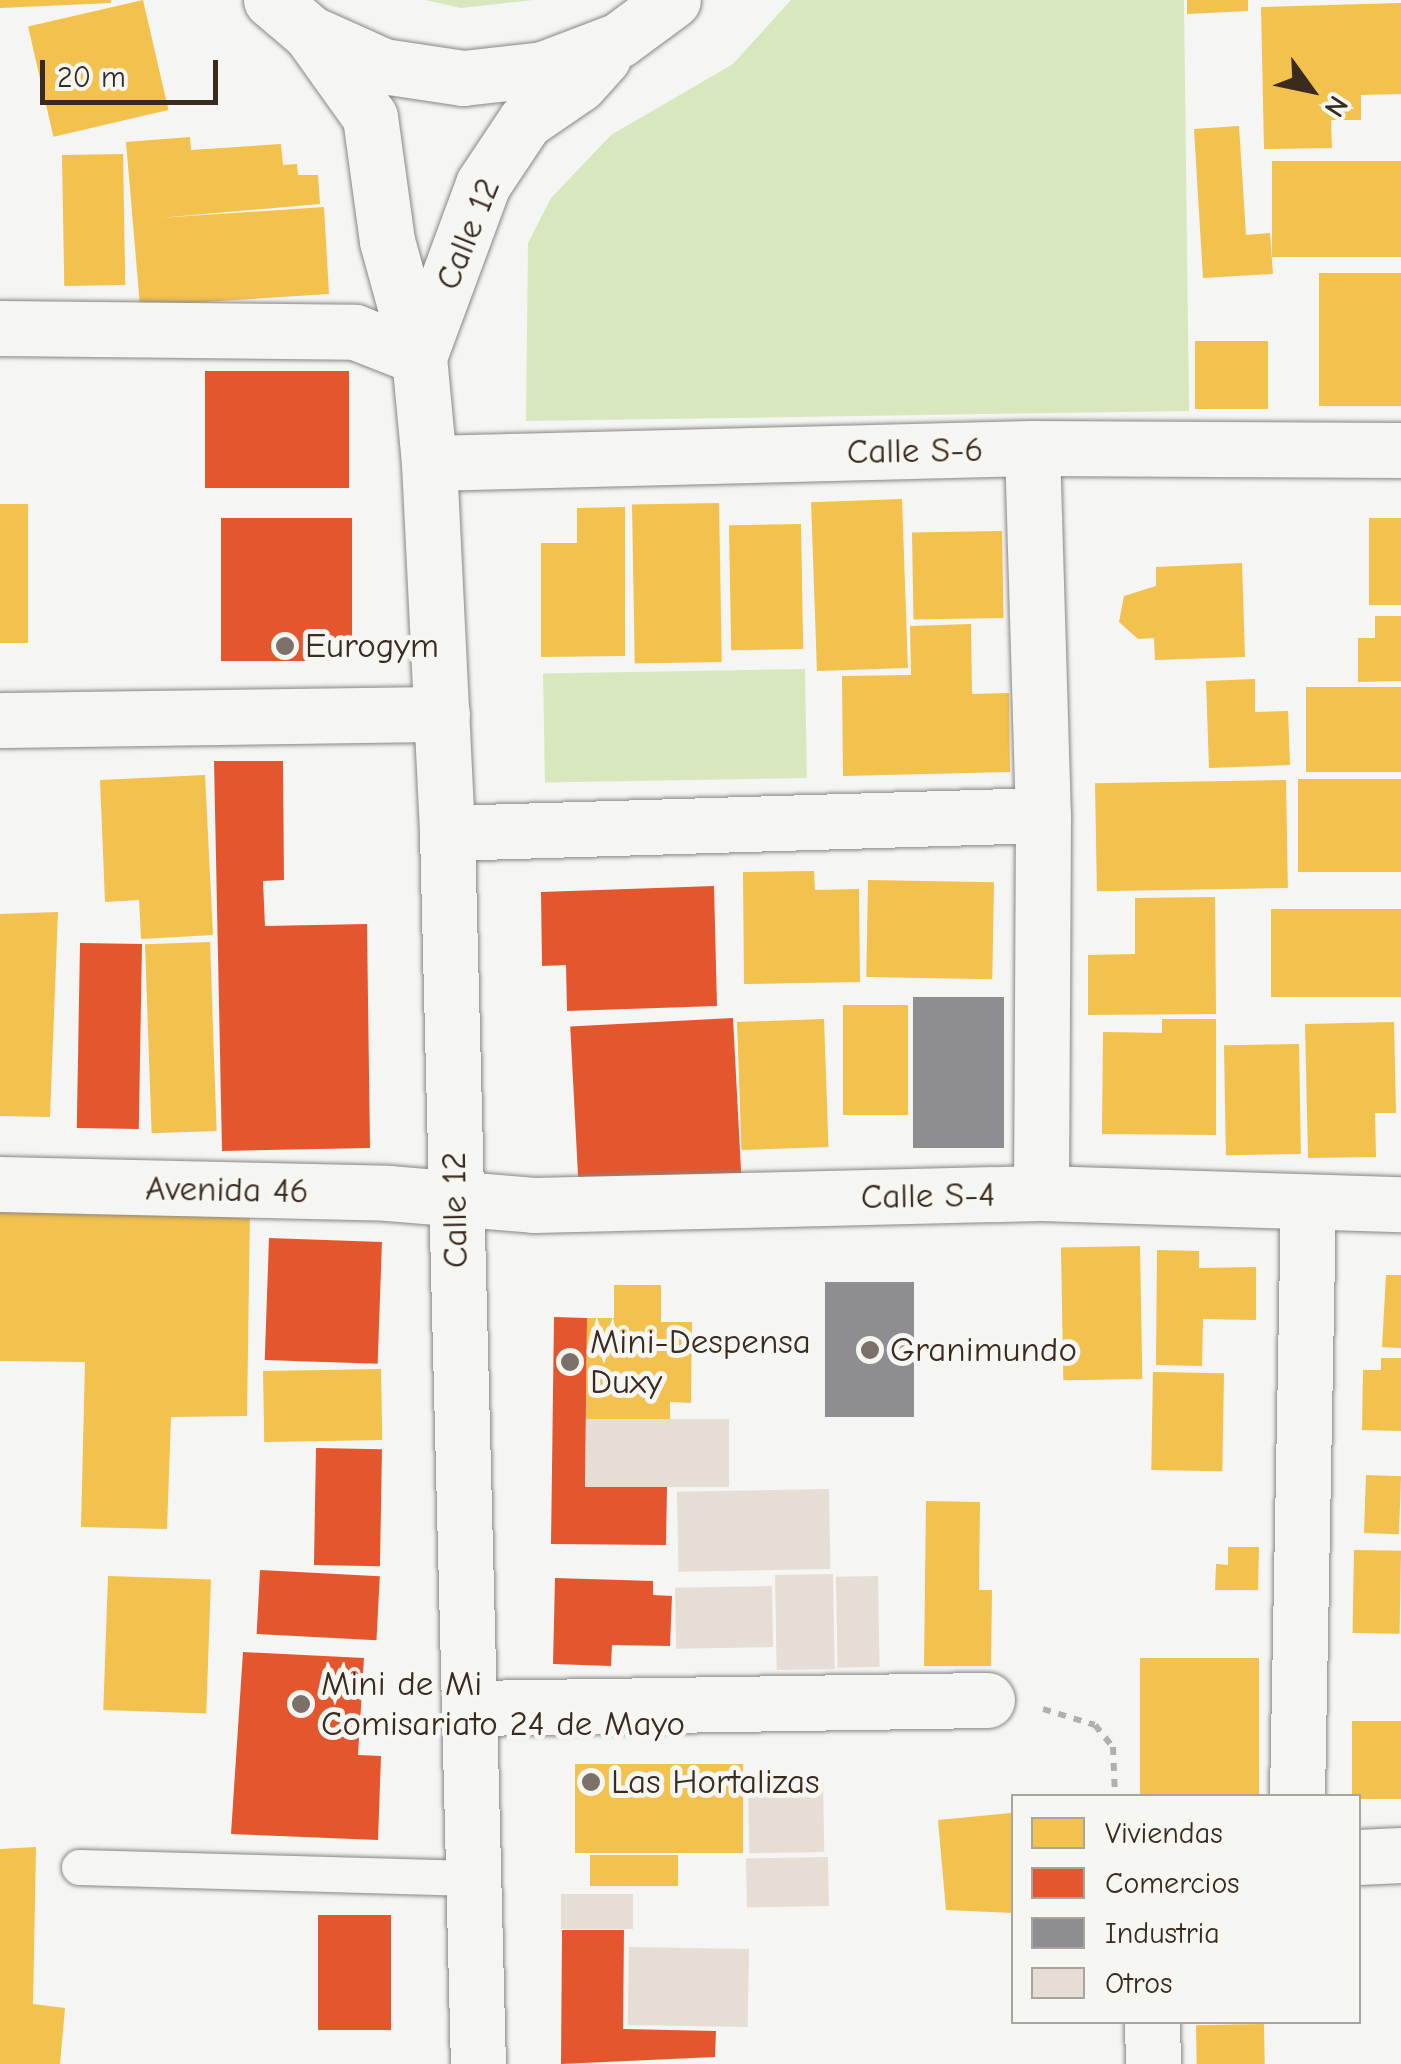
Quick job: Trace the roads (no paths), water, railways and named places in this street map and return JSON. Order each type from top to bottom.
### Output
[{"type":"street","points":[[291,17],[383,66],[463,78],[543,69],[619,40],[673,0]]},
{"type":"street","name":"Calle 12","points":[[291,17],[370,117],[386,241],[418,357],[429,463],[447,833],[478,2064]]},
{"type":"street","name":"Calle 12","points":[[418,357],[483,184],[526,121],[579,84],[619,40]]},
{"type":"street","points":[[0,328],[355,332],[418,357]]},
{"type":"street","points":[[1032,448],[1043,815],[1041,1194]]},
{"type":"street","name":"Calle S-6","points":[[429,463],[1032,448],[1401,450]]},
{"type":"street","points":[[0,720],[442,714]]},
{"type":"street","points":[[447,833],[1043,815]]},
{"type":"street","name":"Avenida 46","points":[[0,1184],[454,1199]]},
{"type":"street","name":"Calle S-4","points":[[454,1199],[534,1205],[1041,1194],[1401,1204]]},
{"type":"street","points":[[1297,1794],[1308,1202]]},
{"type":"street","points":[[470,1708],[987,1700]]},
{"type":"street","points":[[1361,1857],[1401,1855]]},
{"type":"street","points":[[1152,2024],[1153,2064]]},
{"type":"lane","points":[[79,1868],[472,1878]]},
{"type":"place","name":"Eurogym","points":[[285,646]]},
{"type":"place","name":"Granimundo","points":[[870,1350]]},
{"type":"place","name":"Mini-Despensa Duxy","points":[[570,1362]]},
{"type":"place","name":"Mini de Mi Comisariato 24 de Mayo","points":[[301,1704]]},
{"type":"place","name":"Las Hortalizas","points":[[591,1782]]}]
